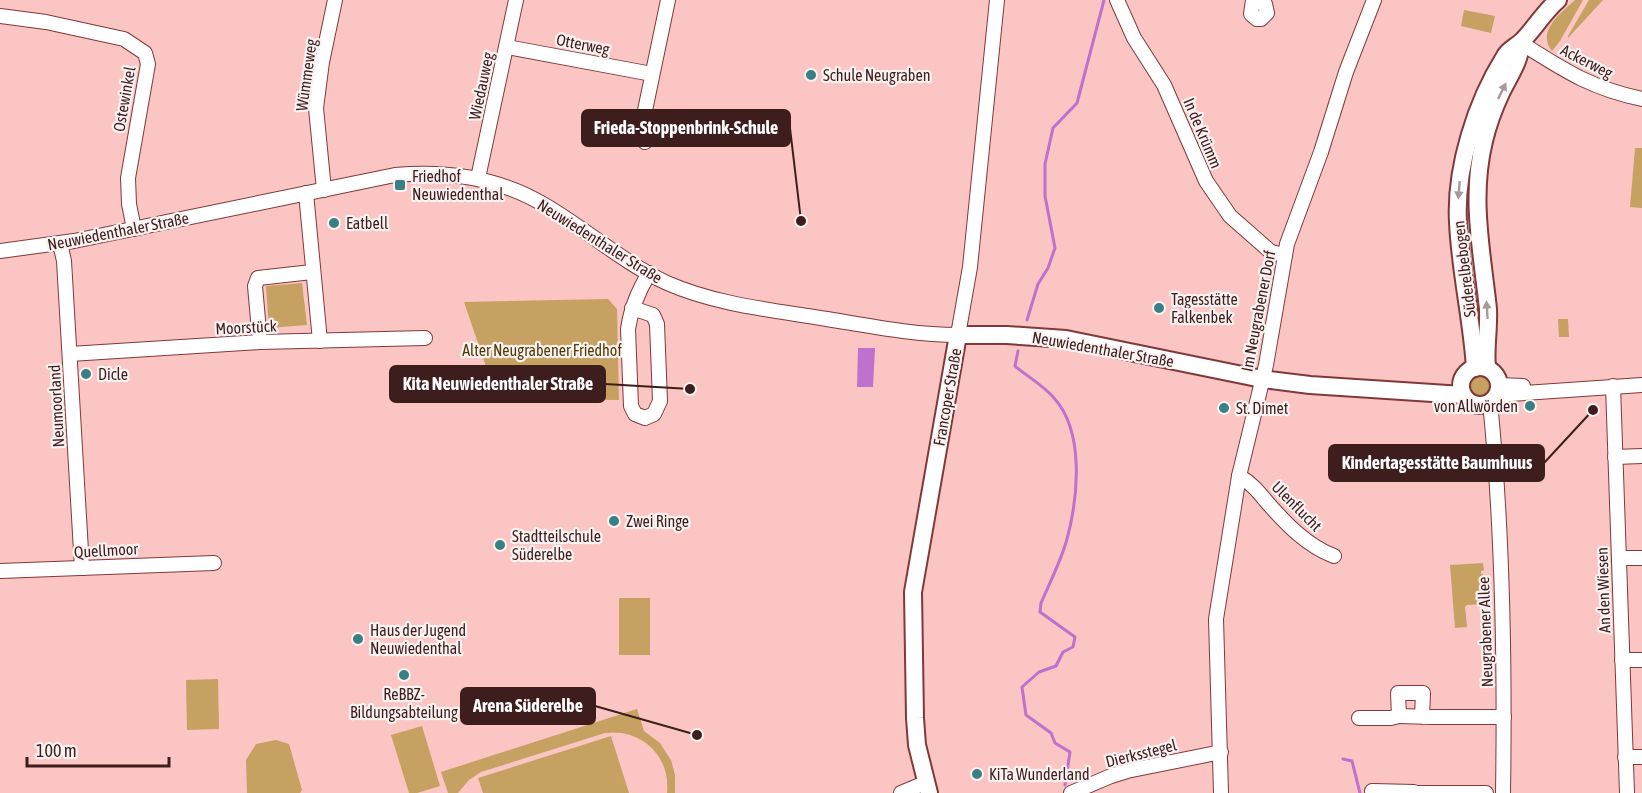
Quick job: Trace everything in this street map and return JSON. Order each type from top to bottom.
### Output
[{"type":"main road","name":"Süderelbebogen","points":[[1481,368],[1488,318],[1477,219],[1479,175],[1484,141],[1502,91],[1518,60],[1521,43],[1558,0]]},
{"type":"main road","name":"Neuwiedenthaler Straße","points":[[958,335],[1016,335],[1066,339],[1262,379],[1328,387],[1462,390]]},
{"type":"main road","name":"Francoper Straße","points":[[927,788],[917,746],[915,718],[913,592],[958,335]]},
{"type":"main road","points":[[1481,368],[1495,375],[1492,397],[1470,403],[1462,390],[1465,375],[1481,368]]},
{"type":"street","name":"Wümmeweg","points":[[324,190],[316,108],[322,62],[335,0]]},
{"type":"street","name":"Wiedauweg","points":[[478,178],[516,0]]},
{"type":"street","points":[[645,142],[643,120],[668,0]]},
{"type":"street","name":"Francoper Straße","points":[[958,335],[970,267],[997,0]]},
{"type":"street","name":"In de Krümm","points":[[1117,0],[1134,38],[1164,85],[1214,195],[1230,216],[1271,252],[1285,255]]},
{"type":"street","points":[[1253,0],[1251,14],[1257,19],[1261,19],[1267,13],[1267,8],[1261,0]]},
{"type":"street","name":"Im Neugrabener Dorf","points":[[1365,23],[1366,0]]},
{"type":"street","name":"Im Neugrabener Dorf","points":[[1221,793],[1216,619],[1239,476],[1262,379],[1285,255],[1346,72],[1374,0]]},
{"type":"street","name":"Ostewinkel","points":[[0,16],[46,22],[124,39],[145,53],[148,64],[128,178],[129,204],[134,229]]},
{"type":"street","name":"Ackerweg","points":[[1521,43],[1594,86],[1642,99]]},
{"type":"street","name":"Otterweg","points":[[507,47],[652,74]]},
{"type":"street","name":"Neuwiedenthaler Straße","points":[[0,251],[60,243],[134,229],[378,178],[434,173],[478,178],[503,185],[548,207],[649,273],[682,289],[721,301],[894,330],[958,335]]},
{"type":"street","points":[[306,193],[320,341]]},
{"type":"street","name":"Neumoorland","points":[[60,243],[64,261],[82,568]]},
{"type":"street","points":[[260,342],[255,286],[258,278],[312,272]]},
{"type":"street","points":[[632,308],[653,315],[657,324],[659,406],[654,414],[645,418],[635,414],[631,406],[628,329],[632,308],[637,293],[649,273]]},
{"type":"street","name":"Moorstück","points":[[70,354],[260,342],[425,338]]},
{"type":"street","points":[[1492,397],[1561,389],[1642,385]]},
{"type":"street","name":"An den Wiesen","points":[[1613,386],[1627,793]]},
{"type":"street","name":"Neugrabener Allee","points":[[1492,397],[1499,523],[1504,717],[1503,793]]},
{"type":"street","points":[[1615,457],[1642,456]]},
{"type":"street","name":"Ulenflucht","points":[[1239,476],[1252,483],[1267,502],[1311,545],[1334,556]]},
{"type":"street","points":[[1619,558],[1642,558]]},
{"type":"street","name":"Quellmoor","points":[[0,571],[214,563]]},
{"type":"street","points":[[1622,660],[1642,660]]},
{"type":"street","points":[[1399,716],[1398,693],[1423,693],[1422,717]]},
{"type":"street","points":[[1359,718],[1504,717]]},
{"type":"street","name":"Dierksstegel","points":[[1071,793],[1111,776],[1221,752]]},
{"type":"street","points":[[1625,757],[1642,756]]},
{"type":"street","points":[[901,793],[927,788]]},
{"type":"street","points":[[1372,792],[1486,793]]},
{"type":"green space","points":[[1575,0],[1583,0],[1552,51],[1547,36],[1552,23]]},
{"type":"green space","points":[[1589,0],[1603,0],[1568,38],[1568,36]]},
{"type":"green space","points":[[1464,10],[1495,16],[1491,33],[1461,26]]},
{"type":"green space","points":[[1635,148],[1642,148],[1642,208],[1630,207]]},
{"type":"green space","points":[[302,283],[307,325],[269,328],[266,286]]},
{"type":"green space","name":"Alter Neugrabener Friedhof","points":[[608,299],[617,309],[619,400],[497,399],[464,302]]},
{"type":"green space","points":[[1558,319],[1568,319],[1569,337],[1559,337]]},
{"type":"green space","points":[[1480,373],[1488,377],[1492,385],[1488,393],[1480,397],[1472,393],[1468,385],[1472,377]]},
{"type":"green space","points":[[1483,563],[1484,570],[1481,574],[1483,574],[1485,604],[1467,605],[1465,607],[1467,627],[1455,628],[1450,565]]},
{"type":"green space","points":[[619,598],[650,598],[650,655],[619,655]]},
{"type":"green space","points":[[218,679],[219,729],[187,730],[186,680]]},
{"type":"green space","points":[[637,709],[644,731],[660,743],[671,760],[675,775],[675,793],[667,793],[664,767],[659,756],[651,747],[630,735],[605,733],[481,772],[469,780],[458,793],[448,793],[441,772]]},
{"type":"green space","points":[[422,726],[440,786],[409,793],[391,735]]},
{"type":"green space","points":[[611,736],[629,793],[483,793],[478,778]]},
{"type":"green space","points":[[276,740],[289,744],[302,790],[300,793],[247,793],[246,760],[256,744]]},
{"type":"shaded area","points":[[858,348],[875,348],[873,387],[857,387]]},
{"type":"waterway","points":[[1027,320],[1038,284],[1048,268],[1055,248],[1045,196],[1045,164],[1053,128],[1077,103],[1104,0]]},
{"type":"waterway","points":[[1018,351],[1015,366],[1054,398],[1064,412],[1075,447],[1076,485],[1071,523],[1065,547],[1041,603],[1040,612],[1075,637],[1073,647],[1063,652],[1056,666],[1039,672],[1022,687],[1026,715],[1051,733],[1055,743],[1070,752],[1065,785]]},
{"type":"waterway","points":[[1343,759],[1352,761],[1360,793]]},
{"type":"place","name":"Schule Neugraben","points":[[811,75]]},
{"type":"place","name":"Friedhof Neuwiedenthal","points":[[400,185]]},
{"type":"place","name":"Frieda-Stoppenbrink-Schule","points":[[801,221]]},
{"type":"place","name":"Eatbell","points":[[334,223]]},
{"type":"place","name":"Tagesstätte Falkenbek","points":[[1159,308]]},
{"type":"place","name":"Dicle","points":[[86,374]]},
{"type":"place","name":"Kita Neuwiedenthaler Straße","points":[[690,389]]},
{"type":"place","name":"von Allwörden","points":[[1530,406]]},
{"type":"place","name":"St. Dimet","points":[[1224,408]]},
{"type":"place","name":"Kindertagesstätte Baumhuus","points":[[1593,410]]},
{"type":"place","name":"Zwei Ringe","points":[[614,521]]},
{"type":"place","name":"Stadtteilschule Süderelbe","points":[[500,545]]},
{"type":"place","name":"Haus der Jugend Neuwiedenthal","points":[[358,639]]},
{"type":"place","name":"ReBBZ- Bildungsabteilung","points":[[404,675]]},
{"type":"place","name":"Arena Süderelbe","points":[[697,735]]},
{"type":"place","name":"KiTa Wunderland","points":[[977,774]]}]
